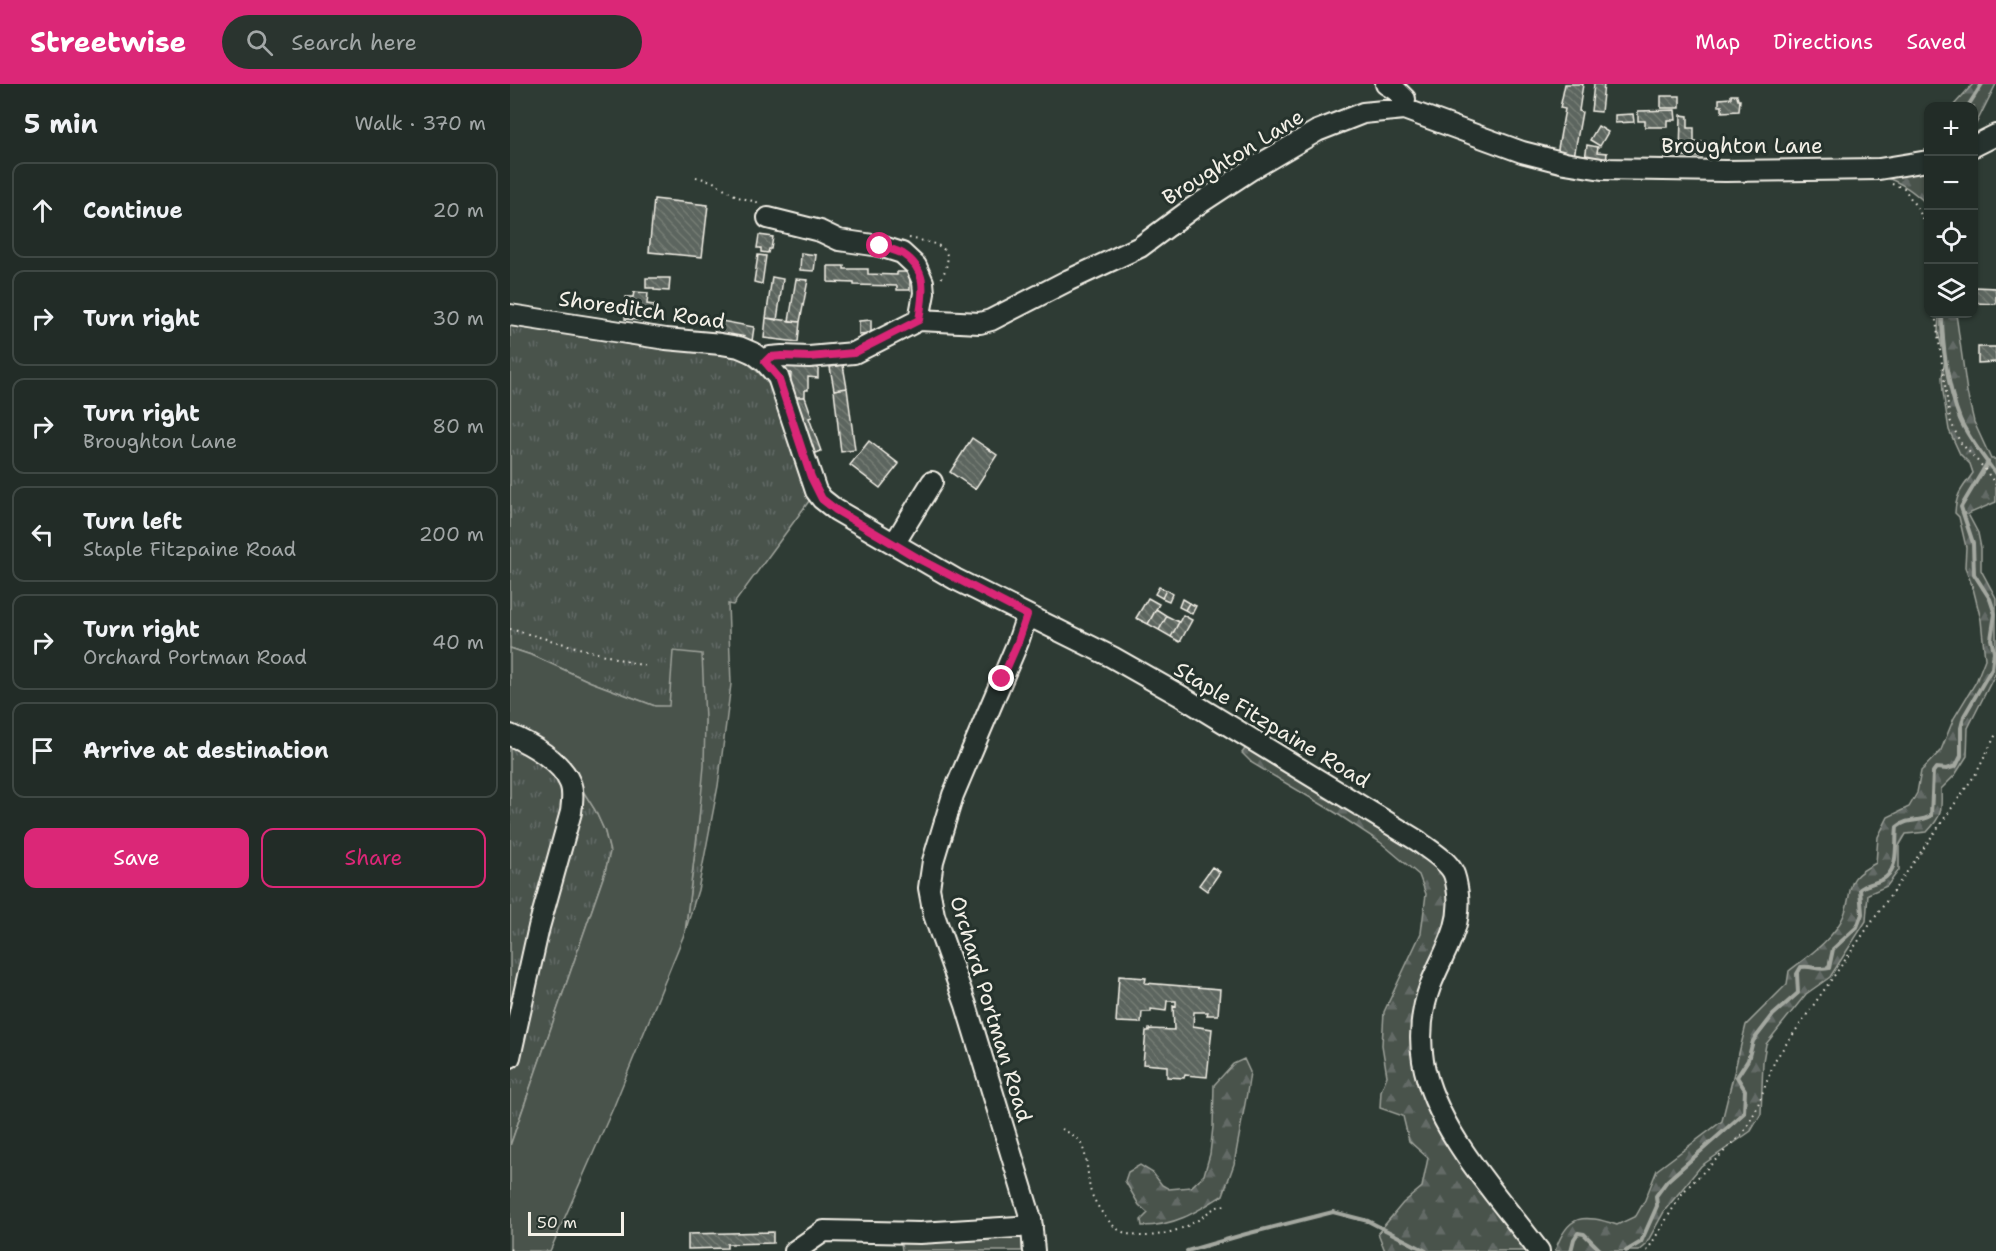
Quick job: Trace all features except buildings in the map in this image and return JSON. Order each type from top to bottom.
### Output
[{"type":"street","points":[[1386,84],[1405,99],[1404,109]]},
{"type":"street","name":"Broughton Lane","points":[[765,362],[770,357],[809,357],[854,353],[919,320],[980,323],[991,320],[1140,247],[1194,207],[1317,131],[1363,113],[1404,109],[1522,152],[1565,163],[1602,169],[1725,171],[1879,169],[1924,162]]},
{"type":"street","points":[[1978,144],[1996,135]]},
{"type":"street","points":[[768,218],[820,231],[839,240],[880,246],[902,253],[916,266],[923,282],[924,292],[919,320]]},
{"type":"street","name":"Shoreditch Road","points":[[510,315],[666,339],[739,347],[765,362]]},
{"type":"street","name":"Staple Fitzpaine Road","points":[[765,362],[778,377],[811,477],[822,499],[836,510],[955,579],[1112,657],[1179,695],[1418,841],[1452,871],[1458,892],[1458,921],[1430,986],[1422,1016],[1423,1062],[1436,1102],[1465,1154],[1539,1251]]},
{"type":"street","points":[[894,544],[932,482]]},
{"type":"street","name":"Orchard Portman Road","points":[[1027,615],[1018,642],[949,805],[933,861],[929,888],[934,915],[972,1023],[1029,1209],[1034,1251]]},
{"type":"street","points":[[510,735],[555,762],[570,784],[572,798],[571,812],[539,927],[510,1057]]},
{"type":"street","points":[[795,1251],[824,1230],[920,1233],[1032,1226]]},
{"type":"path","points":[[1879,169],[1880,181],[1904,188],[1924,220]]},
{"type":"path","points":[[1936,318],[1950,420],[1960,442],[1996,485]]},
{"type":"path","points":[[510,629],[648,667]]},
{"type":"path","points":[[1647,1251],[1683,1192],[1744,1132],[1756,1110],[1774,1060],[1977,772],[1996,734]]},
{"type":"path","points":[[1062,1129],[1078,1139],[1086,1158],[1091,1191],[1106,1218],[1120,1231],[1142,1236],[1166,1235],[1190,1225],[1203,1217],[1210,1209],[1226,1205]]},
{"type":"green space","points":[[1973,84],[1996,84],[1978,120],[1978,102],[1957,102]]},
{"type":"green space","points":[[1924,168],[1924,201],[1908,188],[1884,177]]},
{"type":"green space","points":[[1939,318],[1957,318],[1967,392],[1974,422],[1991,459],[1996,459],[1996,502],[1968,514],[1978,533],[1981,570],[1996,598],[1996,672],[1968,728],[1967,756],[1955,775],[1941,789],[1941,808],[1936,822],[1927,832],[1906,834],[1899,846],[1899,870],[1887,886],[1868,894],[1866,921],[1830,977],[1806,994],[1766,1044],[1761,1114],[1751,1131],[1701,1166],[1665,1210],[1645,1246],[1639,1251],[1555,1251],[1565,1229],[1571,1223],[1586,1218],[1617,1225],[1636,1216],[1657,1170],[1722,1121],[1746,1025],[1787,984],[1789,971],[1820,946],[1840,924],[1851,884],[1858,874],[1876,863],[1878,837],[1888,817],[1909,807],[1917,793],[1921,771],[1941,750],[1954,718],[1976,682],[1985,659],[1981,620],[1965,567],[1966,547],[1959,517],[1955,513],[1958,496],[1973,473],[1970,464],[1960,454],[1949,430],[1942,377],[1945,359],[1938,332]]},
{"type":"green space","points":[[510,326],[735,355],[759,373],[777,397],[809,501],[733,605],[728,604],[731,684],[718,786],[698,890],[685,932],[699,819],[705,720],[669,707],[655,706],[510,648]]},
{"type":"green space","points":[[510,648],[655,706],[669,706],[673,651],[702,654],[705,720],[704,766],[685,932],[614,1106],[550,1251],[510,1251],[510,1146],[610,852],[605,832],[595,810],[570,770],[510,730]]},
{"type":"green space","points":[[510,730],[570,770],[595,810],[605,832],[610,852],[510,1146]]},
{"type":"green space","points":[[1247,746],[1428,856],[1445,871],[1455,909],[1422,992],[1420,1089],[1529,1251],[1385,1251],[1378,1233],[1403,1203],[1422,1187],[1428,1158],[1409,1141],[1403,1116],[1380,1108],[1381,1091],[1387,1076],[1382,1045],[1384,1012],[1421,933],[1426,894],[1419,875],[1380,842],[1252,763],[1242,753]]},
{"type":"green space","points":[[1244,1059],[1250,1072],[1247,1093],[1234,1164],[1223,1195],[1175,1221],[1142,1226],[1141,1220],[1148,1213],[1139,1205],[1125,1181],[1128,1172],[1140,1165],[1153,1173],[1162,1185],[1169,1189],[1191,1187],[1204,1175],[1210,1154],[1213,1127],[1214,1085],[1233,1064]]},
{"type":"green space","points":[[1022,1237],[1022,1251],[902,1251],[901,1242]]},
{"type":"waterway","points":[[1971,102],[1982,84]]},
{"type":"waterway","points":[[1942,318],[1946,367],[1960,419],[1976,447],[1996,474]]},
{"type":"waterway","points":[[1626,1251],[1641,1242],[1657,1206],[1656,1196],[1667,1181],[1744,1113],[1745,1090],[1737,1077],[1748,1060],[1753,1041],[1773,1015],[1798,993],[1797,974],[1801,967],[1829,968],[1833,949],[1857,927],[1862,914],[1860,889],[1883,879],[1893,867],[1897,827],[1906,822],[1931,816],[1933,772],[1936,768],[1947,769],[1956,766],[1961,756],[1961,728],[1964,716],[1992,668],[1994,652],[1991,639],[1995,614],[1990,599],[1974,574],[1973,543],[1961,507],[1988,462]]},
{"type":"waterway","points":[[1187,1251],[1333,1212],[1368,1221],[1426,1251]]},
{"type":"waterway","points":[[1571,1251],[1578,1233],[1584,1234],[1601,1251]]},
{"type":"route","points":[[880,246],[902,253],[916,266],[923,282],[924,292],[919,320],[854,353],[809,357],[770,357],[765,362],[778,377],[811,477],[822,499],[836,510],[921,560],[1027,615],[1002,679]]}]
